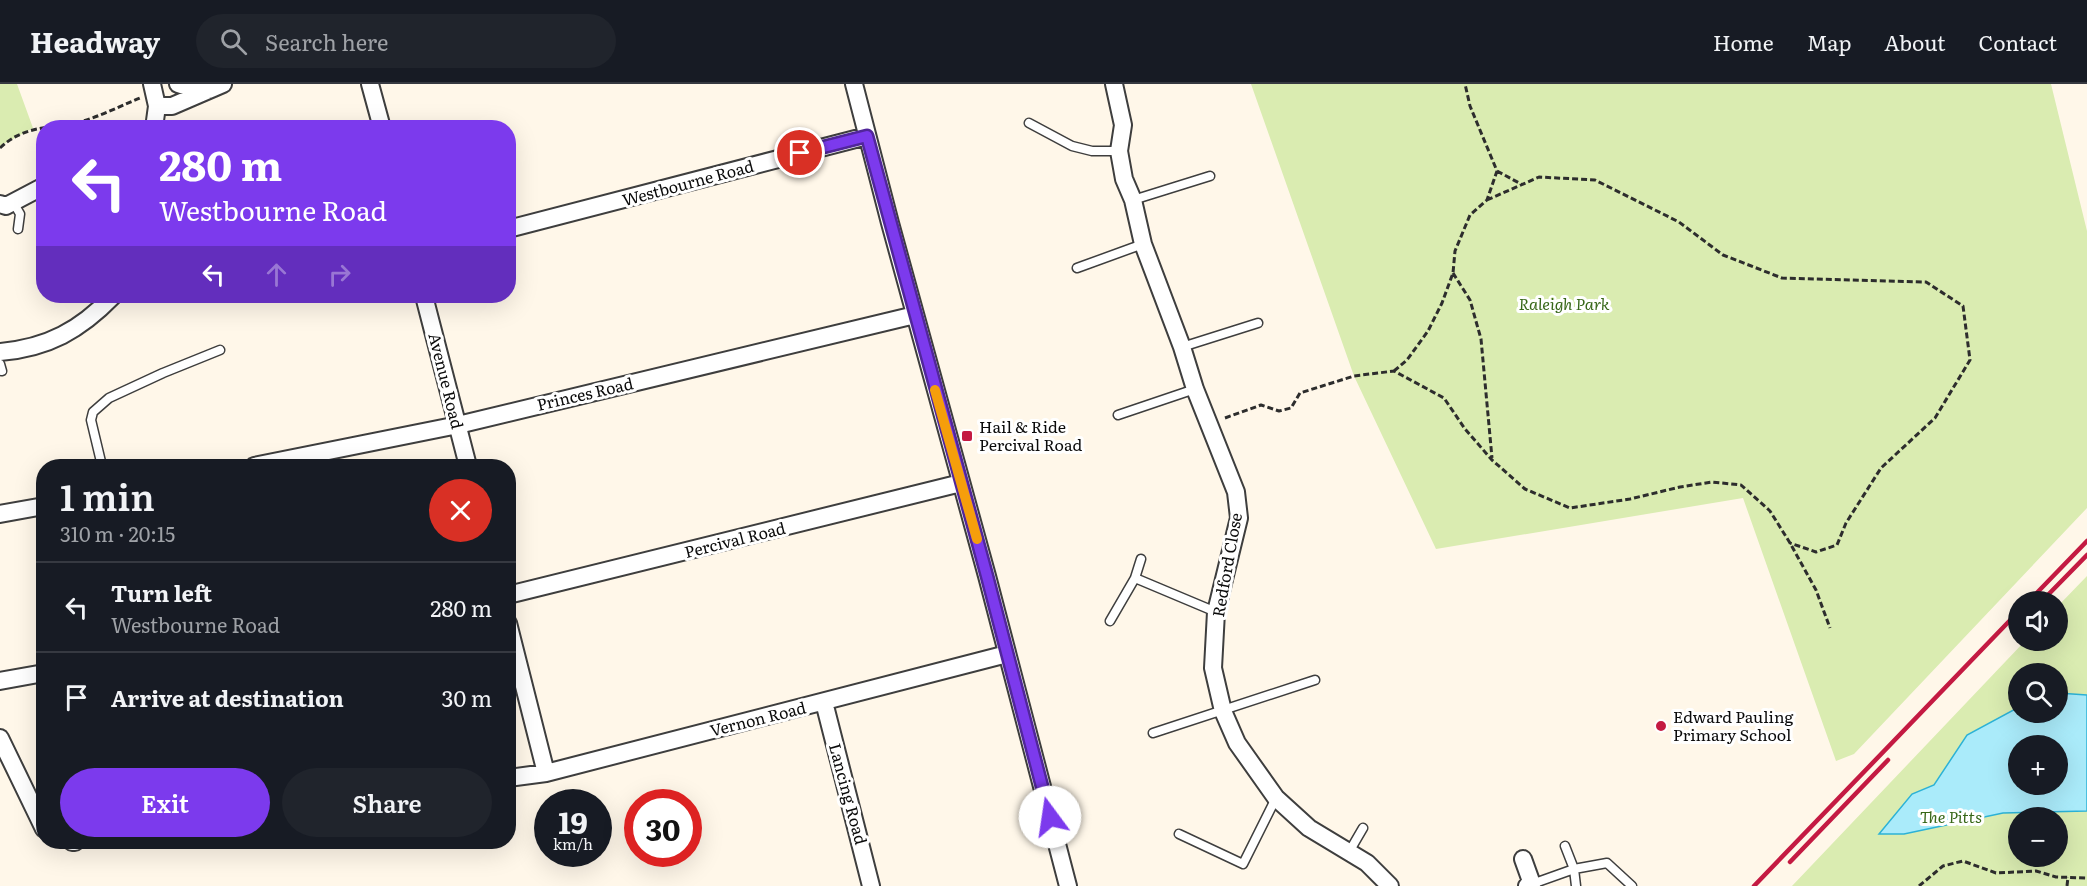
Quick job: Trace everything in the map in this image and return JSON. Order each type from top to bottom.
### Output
[{"type":"street","points":[[178,84],[190,88],[216,87]]},
{"type":"street","points":[[370,84],[379,120]]},
{"type":"street","points":[[854,84],[1068,886]]},
{"type":"street","name":"Redford Close","points":[[1114,84],[1123,125],[1119,151],[1124,179],[1133,200],[1143,244],[1182,347],[1195,389],[1236,492],[1244,521],[1220,589],[1216,612],[1213,668],[1223,711],[1237,743],[1276,798],[1309,828],[1367,863],[1390,886]]},
{"type":"street","points":[[154,95],[172,106],[216,87]]},
{"type":"street","points":[[154,95],[154,120]]},
{"type":"street","name":"Westbourne Road","points":[[516,227],[867,136]]},
{"type":"street","points":[[6,203],[36,190]]},
{"type":"street","points":[[0,352],[40,346],[66,334],[105,303]]},
{"type":"street","name":"Avenue Road","points":[[426,303],[466,459]]},
{"type":"street","name":"Princes Road","points":[[289,459],[458,425],[915,315]]},
{"type":"street","name":"Percival Road","points":[[516,593],[961,483]]},
{"type":"street","points":[[0,514],[36,507]]},
{"type":"street","name":"Vernon Road","points":[[516,777],[546,773],[1006,654]]},
{"type":"street","points":[[516,655],[546,773]]},
{"type":"street","points":[[0,681],[36,674]]},
{"type":"street","name":"Lancing Road","points":[[824,702],[871,886]]},
{"type":"street","points":[[0,738],[36,812]]},
{"type":"street","points":[[1523,859],[1530,886]]},
{"type":"lane","points":[[1029,123],[1072,146],[1092,151],[1119,151]]},
{"type":"lane","points":[[1133,200],[1210,176]]},
{"type":"lane","points":[[6,203],[20,214],[18,230]]},
{"type":"lane","points":[[1077,268],[1143,244]]},
{"type":"lane","points":[[1182,347],[1258,323]]},
{"type":"lane","points":[[100,459],[91,420],[98,405],[163,373],[220,350]]},
{"type":"lane","points":[[1118,415],[1195,389]]},
{"type":"lane","points":[[1110,621],[1135,578],[1141,559]]},
{"type":"lane","points":[[1135,578],[1216,612]]},
{"type":"lane","points":[[1153,733],[1315,680]]},
{"type":"lane","points":[[1179,834],[1243,864],[1276,798]]},
{"type":"lane","points":[[1349,852],[1363,828]]},
{"type":"lane","points":[[1565,846],[1574,869],[1576,886]]},
{"type":"lane","points":[[1530,886],[1574,869],[1607,863],[1632,886]]},
{"type":"path","points":[[1466,84],[1470,106],[1497,171],[1521,184]]},
{"type":"path","points":[[85,120],[154,95]]},
{"type":"path","points":[[0,148],[8,140],[36,128]]},
{"type":"path","points":[[1486,200],[1497,171]]},
{"type":"path","points":[[1209,424],[1261,405],[1279,411],[1291,408],[1300,393],[1354,376],[1394,371],[1407,360],[1428,331],[1442,303],[1453,273],[1455,251],[1470,215],[1486,200],[1539,177],[1595,180],[1679,222],[1723,255],[1782,278],[1926,282],[1963,306],[1971,360],[1935,418],[1881,468],[1846,523],[1837,545],[1816,552],[1790,543]]},
{"type":"path","points":[[1453,273],[1470,300],[1481,339],[1492,460]]},
{"type":"path","points":[[1394,371],[1444,398],[1465,429],[1492,460],[1525,489],[1570,508],[1630,499],[1712,482],[1741,485],[1770,511],[1790,543],[1816,590],[1830,628]]},
{"type":"path","points":[[1919,886],[1943,866],[1964,861],[1996,873],[2036,871],[2056,877],[2087,878]]},
{"type":"path","points":[[2067,886],[2068,878]]},
{"type":"green space","points":[[0,84],[17,84],[33,128],[0,146]]},
{"type":"green space","name":"Raleigh Park","points":[[1251,84],[2051,84],[2087,231],[2087,508],[1854,754],[1836,761],[1743,498],[1436,549],[1354,376]]},
{"type":"green space","name":"The Pitts","points":[[2087,576],[2087,886],[1792,886],[2015,651],[2068,651],[2068,596]]},
{"type":"water","points":[[2068,694],[2087,695],[2087,811],[2068,811],[2068,807],[2008,807],[2008,813],[1904,834],[1879,834],[1912,794],[1934,785],[1967,735],[2008,713],[2008,723],[2068,723]]},
{"type":"railway","points":[[2039,591],[2087,541]]},
{"type":"railway","points":[[2052,591],[2087,555]]},
{"type":"railway","points":[[1754,886],[2008,622]]},
{"type":"railway","points":[[1790,862],[1888,760]]},
{"type":"slow traffic","points":[[935,390],[977,539]]},
{"type":"place","name":"Hail & Ride Percival Road","points":[[967,436]]},
{"type":"place","name":"Edward Pauling Primary School","points":[[1661,726]]},
{"type":"route","points":[[800,153],[867,136],[1050,817]]}]
